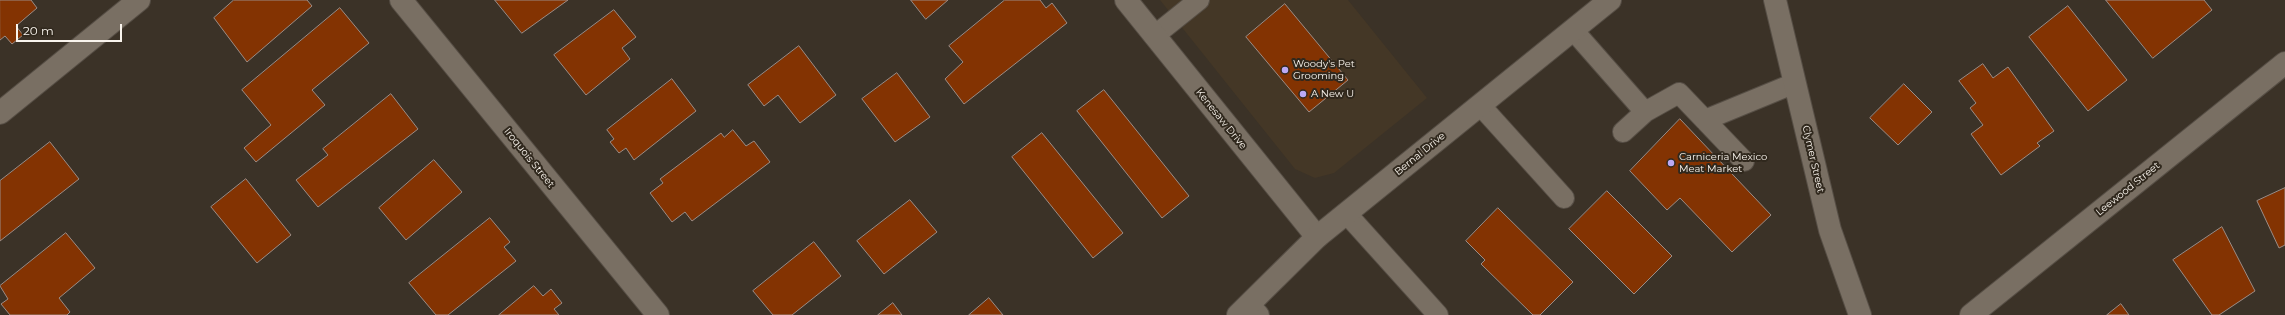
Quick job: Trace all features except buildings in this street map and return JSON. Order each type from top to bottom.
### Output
[{"type":"street","points":[[0,113],[139,0]]},
{"type":"street","name":"Iroquois Street","points":[[401,0],[658,315]]},
{"type":"street","name":"Kenesaw Drive","points":[[1126,0],[1317,238]]},
{"type":"street","name":"Bernal Drive","points":[[1248,312],[1317,238],[1346,213],[1610,0]]},
{"type":"street","name":"Clymer Street","points":[[1775,0],[1830,230],[1860,315]]},
{"type":"street","name":"Leewood Street","points":[[1972,315],[2285,63]]},
{"type":"lane","points":[[1154,36],[1199,0]]},
{"type":"lane","points":[[1573,30],[1646,112]]},
{"type":"lane","points":[[1705,120],[1795,83]]},
{"type":"lane","points":[[1623,132],[1646,112],[1679,93],[1744,161]]},
{"type":"lane","points":[[1480,105],[1564,198]]},
{"type":"lane","points":[[1346,213],[1438,315]]},
{"type":"shaded area","points":[[1160,0],[1348,0],[1427,98],[1334,173],[1315,178],[1295,169]]},
{"type":"place","name":"Woody's Pet Grooming","points":[[1285,70]]},
{"type":"place","name":"A New U","points":[[1303,94]]},
{"type":"place","name":"Carniceria Mexico Meat Market","points":[[1671,163]]}]
